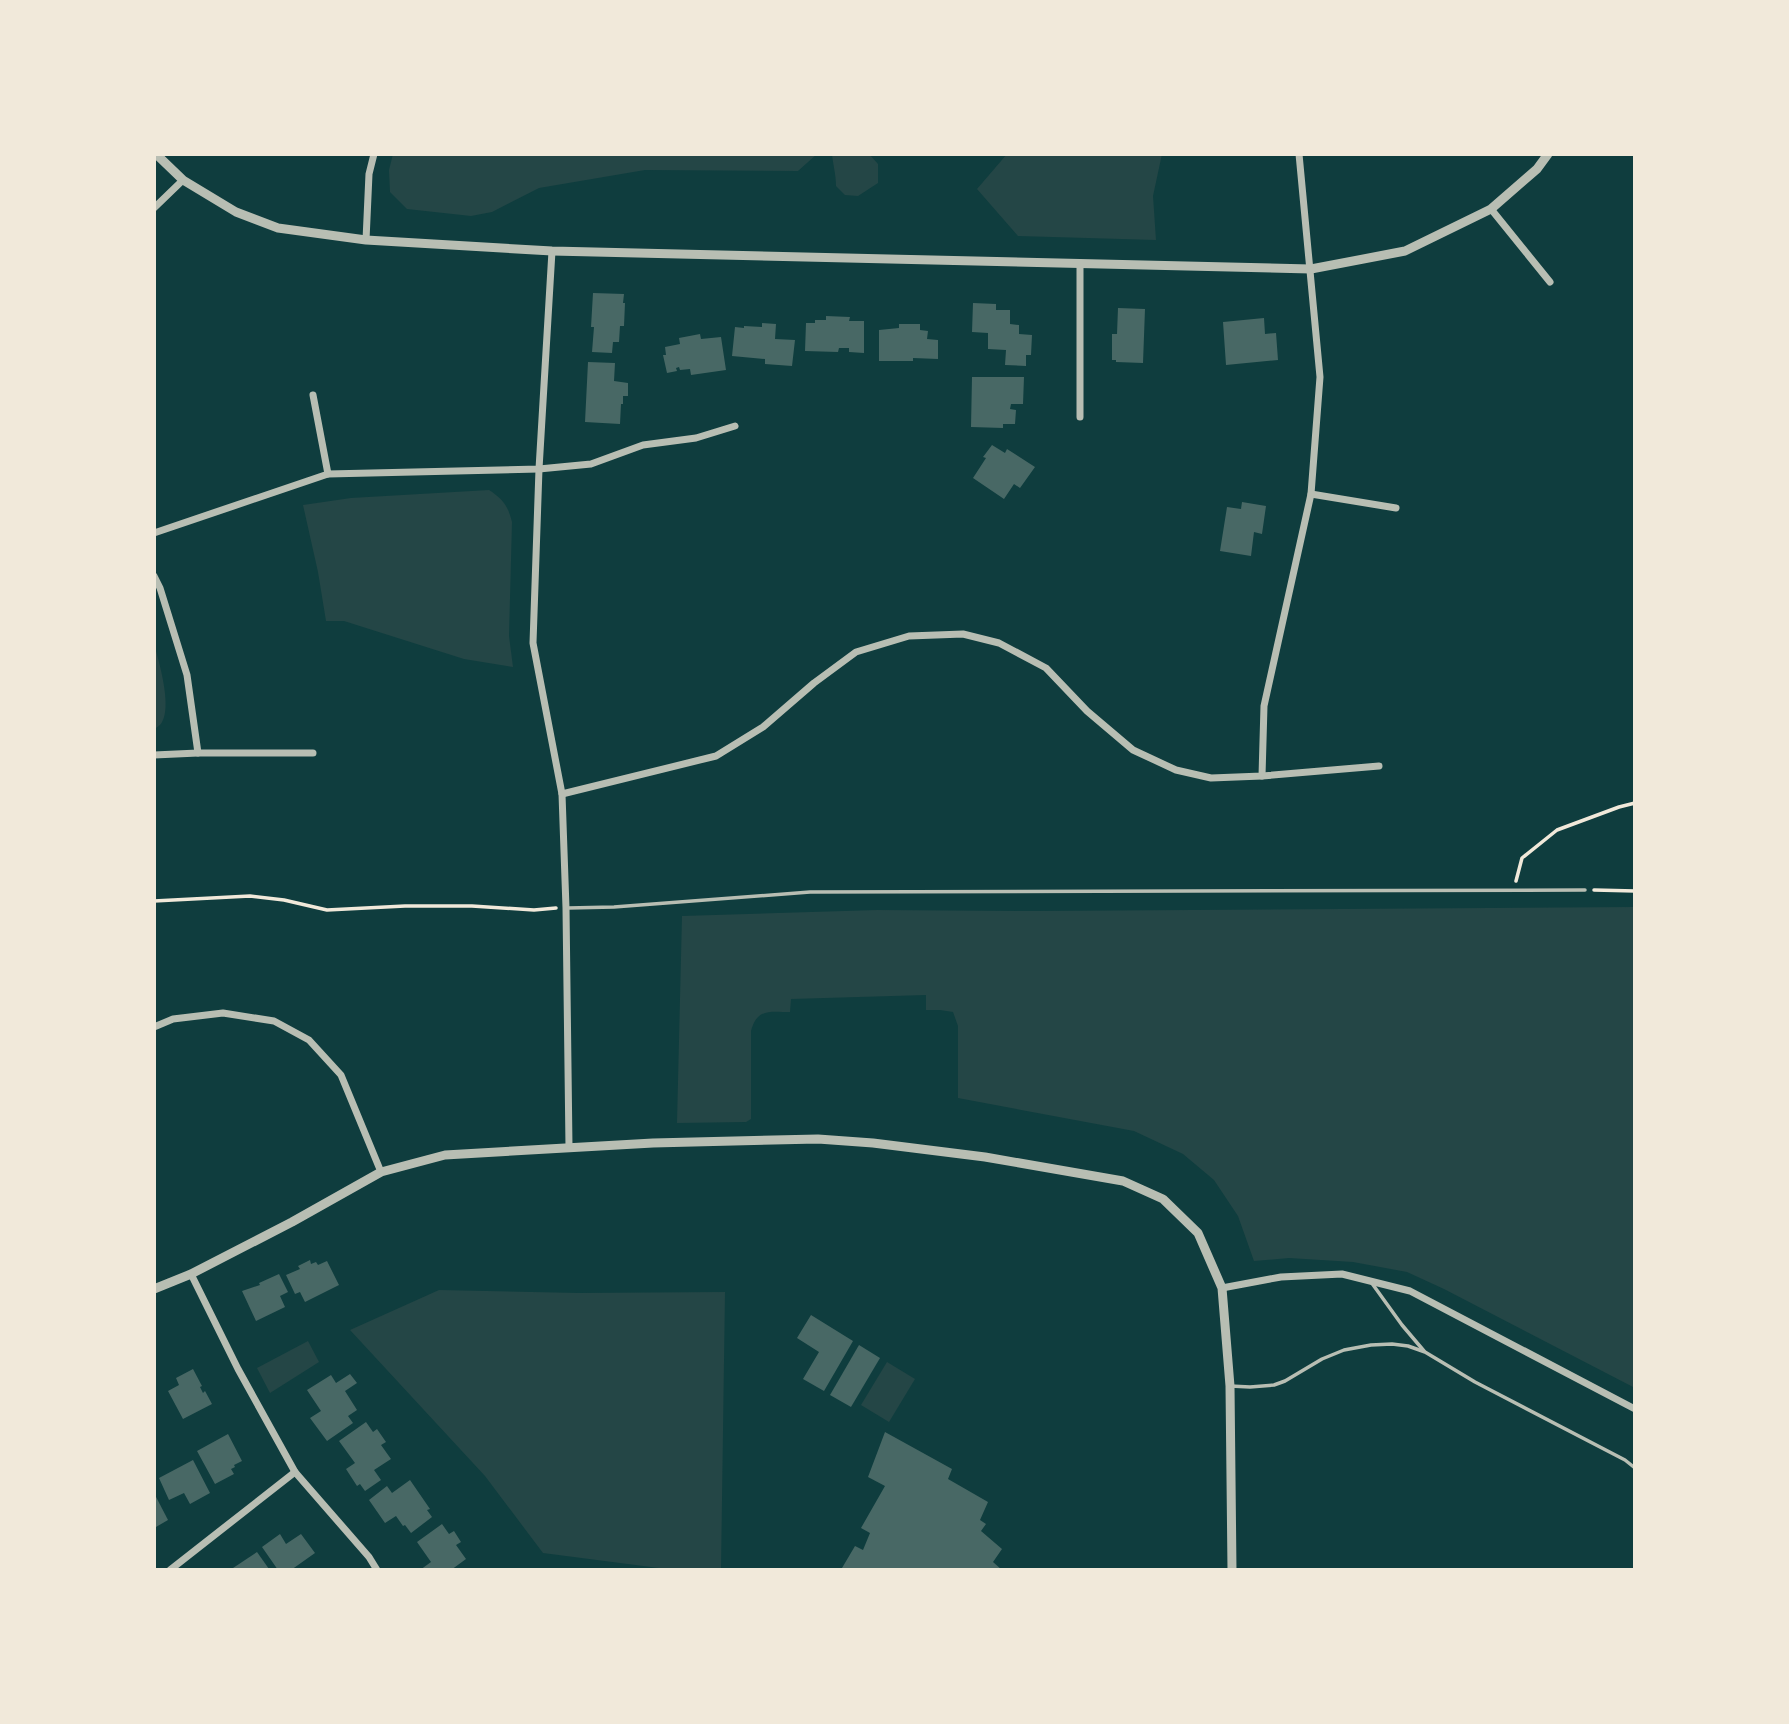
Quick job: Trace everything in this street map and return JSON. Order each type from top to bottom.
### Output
[{"type":"street","points":[[156,154],[183,180],[236,212],[278,228],[366,240],[552,251],[1311,269],[1405,251],[1491,209],[1537,169],[1548,154]]},
{"type":"street","points":[[366,240],[369,174],[374,154]]},
{"type":"street","points":[[1262,776],[1264,706],[1311,494],[1320,377],[1300,154]]},
{"type":"street","points":[[154,208],[183,180]]},
{"type":"street","points":[[1491,209],[1549,282]]},
{"type":"street","points":[[552,251],[539,469],[533,643],[562,794],[569,1147]]},
{"type":"street","points":[[1080,263],[1080,417]]},
{"type":"street","points":[[313,395],[327,474]]},
{"type":"street","points":[[154,533],[327,474],[539,469],[591,464],[643,445],[696,438],[736,426]]},
{"type":"street","points":[[1311,494],[1396,508]]},
{"type":"street","points":[[154,576],[187,676],[198,753]]},
{"type":"street","points":[[562,794],[716,756],[763,726],[856,652],[909,636],[963,634],[999,643],[1046,668],[1087,712],[1133,750],[1176,769],[1211,778],[1380,766]]},
{"type":"street","points":[[154,755],[313,753]]},
{"type":"street","points":[[154,1027],[173,1019],[223,1013],[274,1021],[309,1040],[341,1075],[381,1172]]},
{"type":"street","points":[[154,1289],[191,1274],[292,1222],[381,1172],[445,1155],[569,1147],[818,1139],[961,1154],[1124,1181],[1163,1199],[1198,1233],[1222,1288],[1230,1386],[1232,1570]]},
{"type":"street","points":[[191,1274],[238,1369],[295,1472],[369,1557],[377,1570]]},
{"type":"street","points":[[1222,1288],[1281,1277],[1342,1274],[1410,1291],[1635,1409]]},
{"type":"street","points":[[170,1570],[295,1472]]},
{"type":"lane","points":[[566,908],[614,907],[810,892],[1585,890]]},
{"type":"lane","points":[[1371,1280],[1402,1325],[1425,1352]]},
{"type":"lane","points":[[1230,1386],[1274,1385],[1344,1350],[1371,1345],[1408,1346],[1425,1352],[1475,1382],[1625,1460],[1635,1468]]},
{"type":"path","points":[[1514,890],[1522,858],[1557,830],[1635,803]]},
{"type":"path","points":[[1585,890],[1635,891]]},
{"type":"path","points":[[154,901],[250,896],[284,900],[327,910],[405,906],[534,910],[566,908]]},
{"type":"shaded area","points":[[393,154],[817,154],[798,171],[645,170],[539,188],[492,212],[471,216],[407,209],[390,192],[389,170]]},
{"type":"shaded area","points":[[832,154],[869,154],[878,164],[878,183],[858,196],[845,195],[836,186]]},
{"type":"shaded area","points":[[1007,154],[1162,154],[1153,196],[1156,240],[1018,236],[977,189]]},
{"type":"shaded area","points":[[489,490],[504,503],[512,522],[509,636],[513,667],[464,659],[344,621],[326,621],[303,505],[351,498]]},
{"type":"shaded area","points":[[154,644],[164,683],[166,705],[161,723],[154,729]]},
{"type":"shaded area","points":[[1635,907],[1635,1388],[1407,1272],[1353,1262],[1289,1258],[1254,1261],[1238,1216],[1214,1180],[1183,1154],[1134,1131],[958,1098],[958,1026],[953,1012],[926,1010],[926,995],[791,999],[790,1012],[765,1013],[757,1018],[751,1031],[751,1119],[746,1122],[677,1123],[682,916],[877,910]]},
{"type":"shaded area","points":[[439,1290],[725,1292],[721,1570],[674,1570],[543,1553],[485,1476],[350,1330]]},
{"type":"shaded area","points":[[308,1341],[319,1362],[270,1393],[257,1368]]},
{"type":"shaded area","points":[[887,1362],[915,1379],[889,1422],[861,1405]]},
{"type":"building","points":[[593,293],[624,294],[624,326],[620,326],[619,342],[613,342],[612,353],[592,352]]},
{"type":"building","points":[[973,303],[996,304],[996,310],[1010,310],[1010,324],[1019,325],[1019,334],[1032,335],[1031,355],[1026,355],[1026,366],[1005,365],[1006,350],[988,349],[988,333],[972,332]]},
{"type":"building","points":[[1118,308],[1145,309],[1143,363],[1112,360],[1112,334],[1117,334]]},
{"type":"building","points":[[826,316],[850,317],[849,321],[864,321],[864,353],[849,352],[849,348],[839,348],[838,352],[805,351],[806,323],[826,320]]},
{"type":"building","points":[[1264,318],[1265,334],[1276,333],[1278,360],[1226,365],[1223,322]]},
{"type":"building","points":[[762,323],[776,324],[775,339],[795,340],[792,366],[765,364],[765,359],[732,356],[735,327],[762,327]]},
{"type":"building","points":[[899,324],[920,324],[920,330],[928,331],[927,339],[938,340],[938,359],[879,361],[879,330],[899,328]]},
{"type":"building","points":[[700,334],[701,339],[721,337],[726,370],[691,375],[690,369],[680,370],[679,367],[676,368],[677,371],[667,373],[663,355],[666,355],[665,347],[680,344],[679,338]]},
{"type":"building","points":[[588,362],[615,363],[614,381],[628,383],[628,396],[623,396],[621,404],[620,424],[585,422]]},
{"type":"building","points":[[972,377],[1024,377],[1023,404],[1011,404],[1010,409],[1016,410],[1015,424],[1003,424],[1003,428],[971,427]]},
{"type":"building","points":[[992,445],[1005,453],[1007,449],[1035,467],[1020,488],[1014,484],[1004,499],[973,478]]},
{"type":"building","points":[[1242,502],[1266,506],[1262,534],[1254,532],[1251,556],[1220,551],[1227,507],[1241,509]]},
{"type":"building","points":[[310,1260],[311,1264],[316,1262],[318,1265],[327,1261],[339,1285],[305,1302],[300,1292],[295,1294],[286,1275],[300,1269],[298,1266]]},
{"type":"building","points":[[279,1274],[288,1292],[280,1296],[285,1307],[256,1321],[242,1291]]},
{"type":"building","points":[[811,1315],[853,1341],[824,1391],[803,1379],[819,1352],[797,1338]]},
{"type":"building","points":[[859,1345],[880,1358],[851,1407],[830,1395]]},
{"type":"building","points":[[193,1369],[203,1393],[205,1391],[212,1404],[183,1419],[168,1391],[179,1385],[176,1378]]},
{"type":"building","points":[[350,1374],[357,1383],[345,1391],[357,1410],[348,1416],[353,1423],[327,1441],[310,1418],[321,1411],[307,1390],[331,1375],[336,1383]]},
{"type":"building","points":[[366,1422],[373,1432],[377,1429],[386,1442],[381,1445],[391,1459],[374,1470],[381,1480],[365,1491],[360,1484],[357,1486],[346,1469],[355,1463],[339,1441]]},
{"type":"building","points":[[885,1432],[952,1469],[948,1479],[988,1502],[980,1520],[986,1524],[981,1531],[1002,1549],[993,1562],[1002,1570],[842,1568],[855,1546],[863,1550],[870,1533],[861,1528],[885,1486],[868,1477]]},
{"type":"building","points":[[228,1434],[242,1461],[231,1469],[234,1474],[215,1484],[197,1451]]},
{"type":"building","points":[[193,1460],[210,1493],[190,1504],[184,1493],[169,1500],[159,1478]]},
{"type":"building","points":[[410,1480],[430,1509],[427,1510],[432,1517],[411,1533],[396,1516],[385,1523],[369,1500],[387,1486],[392,1493]]},
{"type":"building","points":[[154,1493],[168,1520],[156,1527],[154,1526]]},
{"type":"building","points":[[442,1524],[449,1534],[454,1531],[461,1542],[456,1545],[466,1559],[451,1570],[420,1570],[431,1562],[417,1542]]},
{"type":"building","points":[[280,1534],[286,1544],[301,1534],[315,1553],[291,1570],[278,1570],[262,1547]]},
{"type":"building","points":[[257,1552],[269,1569],[230,1570]]}]
